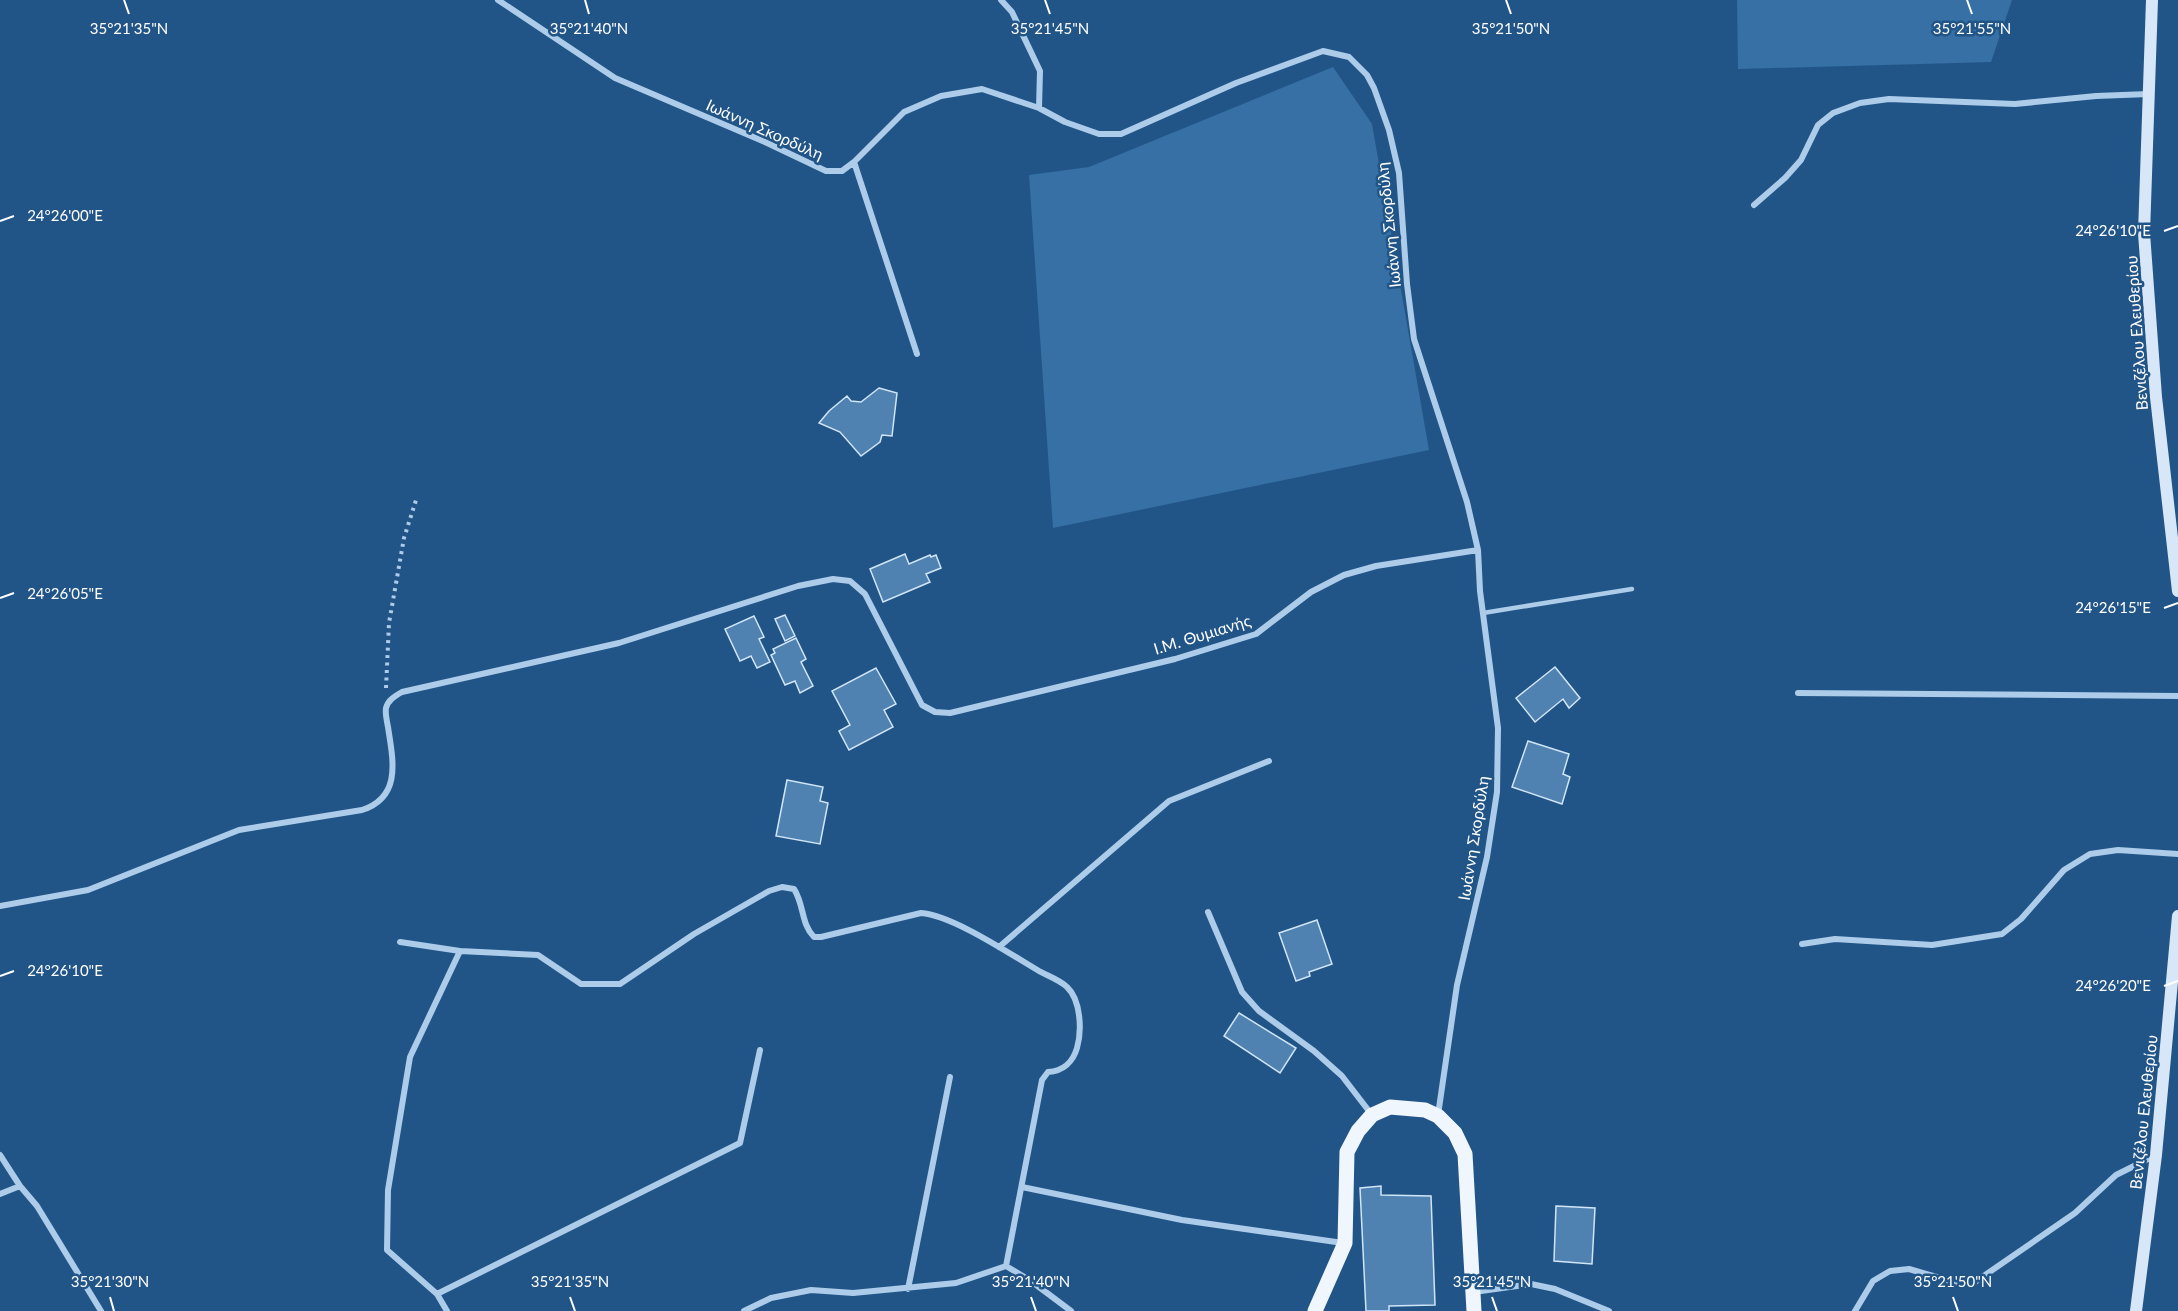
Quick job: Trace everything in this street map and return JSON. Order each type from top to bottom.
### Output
[{"type":"main road","points":[[1316,1311],[1345,1243],[1347,1152],[1359,1131],[1372,1115],[1390,1107],[1425,1110],[1438,1116],[1455,1132],[1465,1154],[1474,1311]]},
{"type":"street","name":"Ιωάννη Σκορδύλη","points":[[498,0],[615,78],[765,142],[826,171],[842,171],[904,112],[941,96],[982,89],[1040,108],[1065,122],[1099,134],[1121,134],[1236,83],[1323,51],[1349,57],[1367,75],[1389,130],[1399,173],[1407,284],[1414,339],[1467,502],[1478,550],[1483,613],[1498,728],[1497,792],[1486,857],[1457,985],[1438,1116]]},
{"type":"street","points":[[1001,0],[1012,12],[1040,71],[1040,108]]},
{"type":"street","name":"Βενιζέλου Ελευθερίου","points":[[2152,0],[2144,233],[2156,397],[2178,591]]},
{"type":"street","points":[[1754,205],[1785,178],[1801,160],[1818,125],[1833,112],[1860,103],[1889,99],[2015,104],[2096,96],[2150,94]]},
{"type":"street","points":[[854,162],[916,354]]},
{"type":"street","name":"Ι.Μ. Θυμιανής","points":[[386,709],[393,697],[402,692],[619,643],[798,586],[833,579],[850,581],[865,594],[921,705],[935,712],[950,712],[1175,659],[1256,634],[1311,592],[1344,575],[1376,566],[1478,550]]},
{"type":"street","points":[[1798,693],[2178,696]]},
{"type":"street","points":[[0,906],[88,890],[239,830],[354,812],[374,806],[383,798],[390,785],[394,768],[386,709]]},
{"type":"street","points":[[999,947],[1169,801],[1269,761]]},
{"type":"street","points":[[1802,944],[1835,939],[1932,945],[2002,933],[2021,919],[2064,870],[2090,854],[2118,850],[2178,854]]},
{"type":"street","points":[[400,942],[460,951],[538,955],[581,984],[620,984],[694,934],[769,891],[782,887],[794,889],[800,897],[808,932],[814,937],[921,913],[943,918],[999,947],[1068,987],[1081,1020],[1080,1039],[1075,1055],[1063,1069],[1048,1072],[1042,1080],[1006,1266]]},
{"type":"street","points":[[1208,912],[1242,992],[1259,1011],[1314,1051],[1342,1076],[1372,1115]]},
{"type":"street","name":"Βενιζέλου Ελευθερίου","points":[[2136,1311],[2156,1155],[2178,916]]},
{"type":"street","points":[[447,1311],[438,1294],[387,1250],[388,1190],[410,1057],[460,951]]},
{"type":"street","points":[[438,1294],[740,1143],[760,1050]]},
{"type":"street","points":[[908,1289],[950,1077]]},
{"type":"street","points":[[0,1155],[20,1186],[37,1206],[100,1311]]},
{"type":"street","points":[[1855,1311],[1873,1281],[1890,1271],[1909,1269],[1960,1284],[1975,1282],[2075,1213],[2116,1174],[2156,1155]]},
{"type":"street","points":[[0,1194],[20,1186]]},
{"type":"street","points":[[1022,1187],[1182,1220],[1345,1243]]},
{"type":"street","points":[[744,1311],[771,1298],[811,1290],[853,1293],[908,1289],[956,1283],[1006,1266],[1031,1281],[1071,1311]]},
{"type":"street","points":[[1474,1292],[1531,1284],[1555,1289],[1609,1311]]},
{"type":"lane","points":[[1483,613],[1632,589]]},
{"type":"path","points":[[386,709],[389,623],[404,538],[417,497]]},
{"type":"shaded area","points":[[1737,0],[2012,0],[1991,62],[1738,69]]},
{"type":"shaded area","points":[[1333,67],[1372,124],[1429,450],[1053,528],[1029,175],[1089,167]]},
{"type":"building","points":[[879,388],[897,393],[892,436],[882,435],[880,442],[861,456],[840,432],[819,423],[847,396],[851,401],[861,402]]},
{"type":"building","points":[[905,554],[909,564],[930,555],[931,557],[936,555],[941,568],[926,574],[930,582],[883,602],[870,569]]},
{"type":"building","points":[[785,615],[795,636],[785,641],[775,619]]},
{"type":"building","points":[[754,616],[764,637],[759,639],[770,662],[757,668],[751,656],[740,661],[725,629]]},
{"type":"building","points":[[796,638],[806,659],[801,662],[813,686],[800,693],[795,681],[785,685],[771,655],[775,653],[773,649]]},
{"type":"building","points":[[1555,667],[1580,698],[1569,708],[1563,699],[1535,722],[1516,698]]},
{"type":"building","points":[[876,668],[896,704],[884,710],[893,727],[849,750],[839,731],[850,725],[832,691]]},
{"type":"building","points":[[1528,741],[1569,754],[1563,774],[1570,777],[1562,804],[1512,787]]},
{"type":"building","points":[[787,780],[823,787],[820,801],[828,803],[820,844],[776,836]]},
{"type":"building","points":[[1317,920],[1332,964],[1309,972],[1310,976],[1296,981],[1279,933]]},
{"type":"building","points":[[1239,1013],[1296,1048],[1280,1073],[1224,1036]]},
{"type":"building","points":[[1381,1186],[1381,1195],[1431,1196],[1435,1305],[1389,1306],[1389,1311],[1366,1311],[1360,1188]]},
{"type":"building","points":[[1556,1206],[1595,1208],[1592,1264],[1554,1261]]}]
